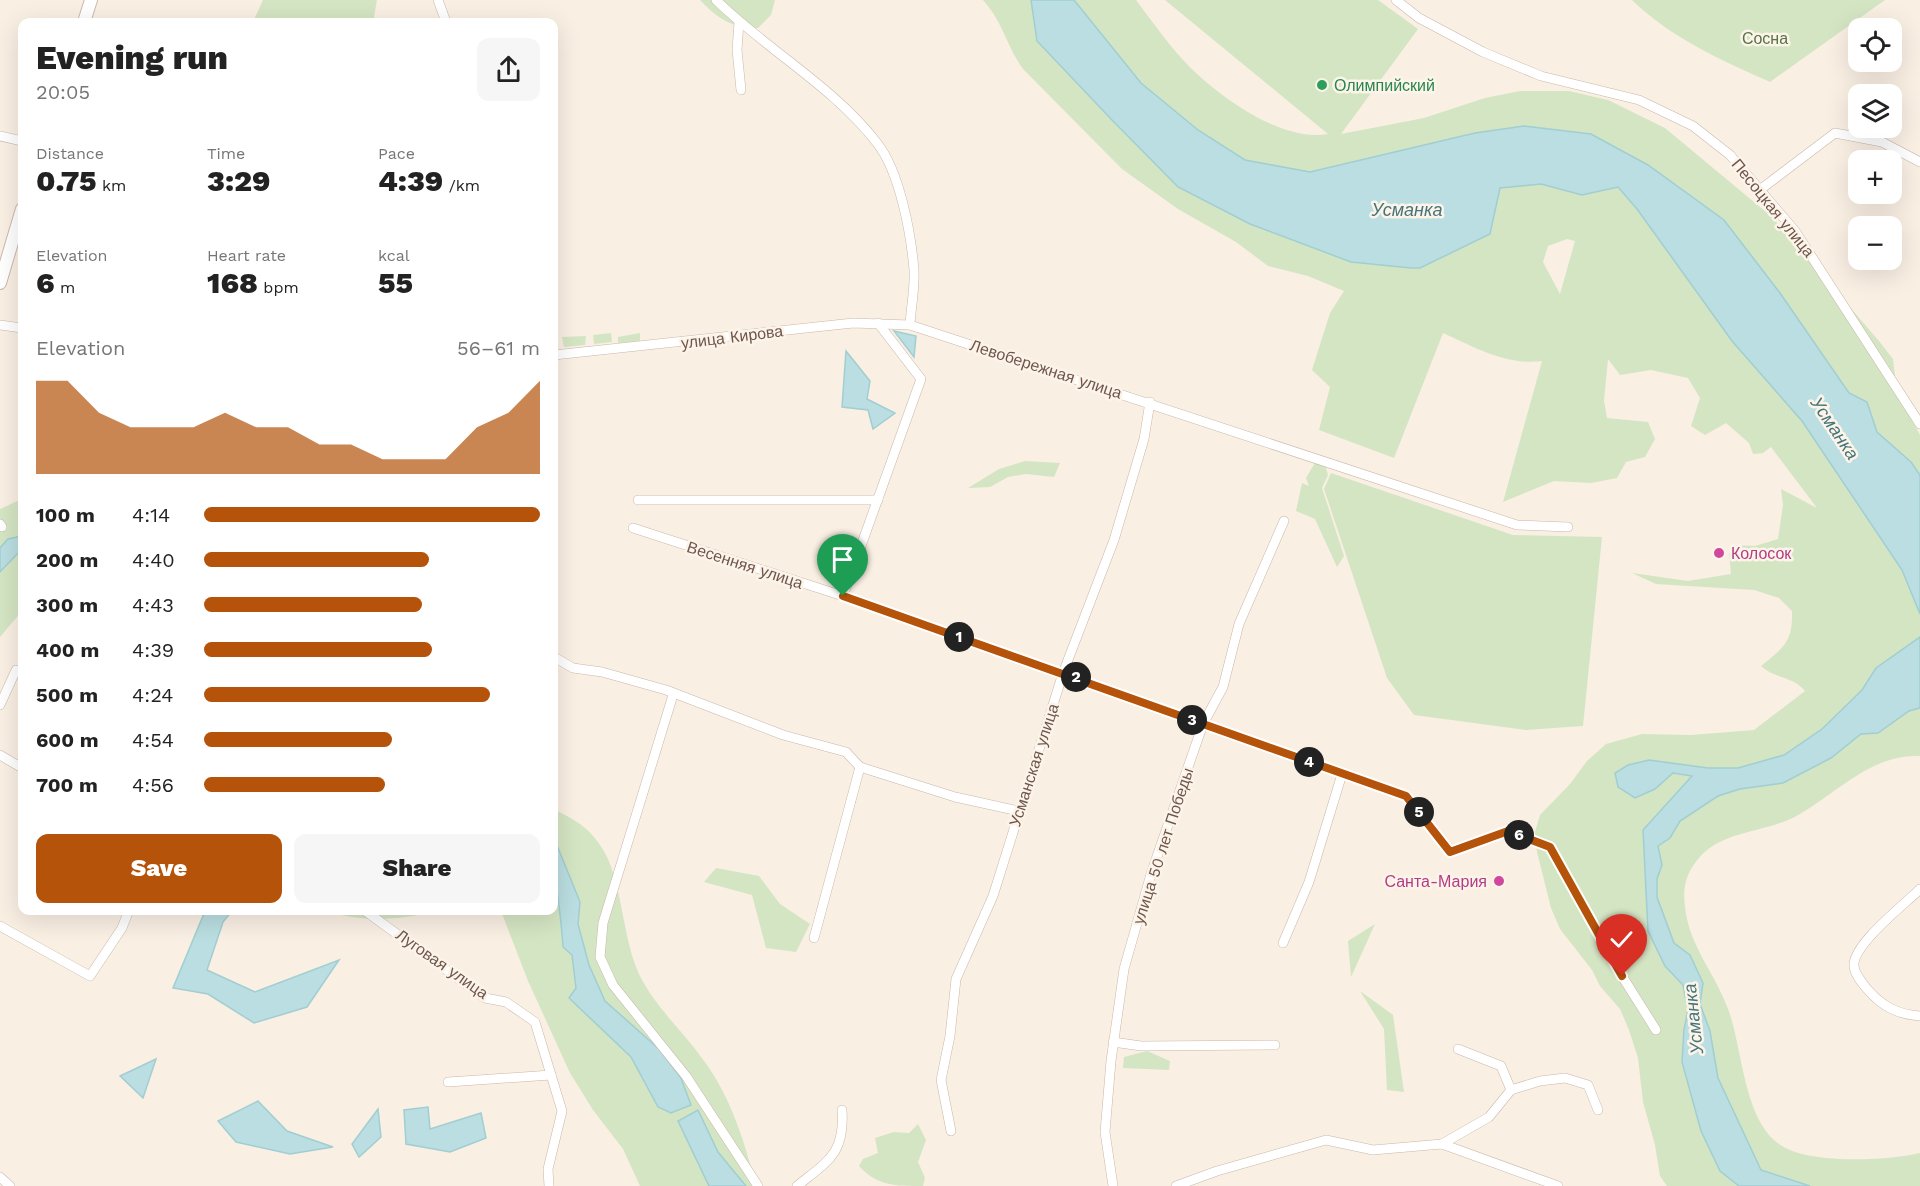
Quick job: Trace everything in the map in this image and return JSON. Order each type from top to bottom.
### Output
[{"type":"main road","points":[[85,18],[91,0]]},
{"type":"main road","points":[[0,283],[18,222]]},
{"type":"street","points":[[438,0],[445,18]]},
{"type":"street","points":[[716,0],[739,22],[854,117],[879,145],[901,194],[914,272],[910,325]]},
{"type":"street","name":"Песоцкая улица","points":[[1396,0],[1419,18],[1483,52],[1541,76],[1639,100],[1693,126],[1730,154],[1795,231],[1920,423]]},
{"type":"street","points":[[739,22],[737,50],[741,90]]},
{"type":"street","points":[[1761,189],[1835,133],[1882,142],[1920,162]]},
{"type":"street","points":[[0,136],[18,140]]},
{"type":"street","name":"улица Кирова","points":[[558,355],[853,323],[910,325]]},
{"type":"street","points":[[843,596],[921,380],[878,323]]},
{"type":"street","points":[[0,325],[18,327]]},
{"type":"street","name":"Левобережная улица","points":[[910,325],[1150,402],[1517,525],[1568,527]]},
{"type":"street","name":"Усманская улица","points":[[951,1131],[941,1080],[950,1036],[956,980],[993,896],[1063,673],[1114,540],[1144,439],[1150,402]]},
{"type":"street","points":[[638,500],[878,500]]},
{"type":"street","name":"улица 50 лет Победы","points":[[1113,1186],[1105,1132],[1113,1042],[1124,969],[1151,874],[1203,723],[1223,687],[1239,624],[1284,521]]},
{"type":"street","name":"Весенняя улица","points":[[633,528],[843,596],[1406,796],[1450,852],[1508,831],[1550,847],[1622,976],[1656,1030]]},
{"type":"street","points":[[558,659],[573,668],[602,672],[783,735],[846,752],[860,767],[955,797],[1019,811]]},
{"type":"street","points":[[0,705],[16,670],[18,671]]},
{"type":"street","points":[[673,695],[603,923],[600,957],[613,985],[686,1076],[758,1186]]},
{"type":"street","points":[[0,755],[18,766]]},
{"type":"street","points":[[814,938],[860,767]]},
{"type":"street","points":[[1283,942],[1309,882],[1342,774]]},
{"type":"street","points":[[1920,889],[1858,949],[1854,965],[1860,980],[1881,1005],[1906,1015],[1920,1016]]},
{"type":"street","points":[[0,926],[90,976],[122,928],[127,915]]},
{"type":"street","name":"Луговая улица","points":[[371,915],[485,998],[506,1002],[535,1022],[562,1111],[548,1170],[549,1186]]},
{"type":"street","points":[[1113,1042],[1141,1046],[1275,1045]]},
{"type":"street","points":[[1458,1049],[1500,1066],[1511,1090]]},
{"type":"street","points":[[448,1082],[551,1075]]},
{"type":"street","points":[[1442,1144],[1489,1116],[1511,1090],[1540,1081],[1565,1078],[1588,1085],[1598,1110]]},
{"type":"street","points":[[797,1186],[839,1148],[843,1128],[842,1110]]},
{"type":"street","points":[[1176,1186],[1217,1171],[1326,1140],[1373,1150],[1442,1144],[1558,1186]]},
{"type":"street","points":[[0,1177],[10,1186]]},
{"type":"green space","points":[[263,0],[377,0],[374,18],[255,18]]},
{"type":"green space","points":[[700,0],[775,0],[771,15],[758,28],[749,28],[726,21]]},
{"type":"green space","points":[[983,0],[1136,0],[1178,55],[1213,88],[1270,124],[1310,135],[1328,134],[1165,0],[1378,0],[1418,29],[1341,134],[1424,118],[1485,98],[1520,91],[1569,91],[1608,100],[1665,128],[1772,217],[1879,341],[1893,359],[1897,393],[1920,435],[1920,756],[1903,757],[1871,767],[1786,821],[1728,838],[1715,845],[1703,854],[1689,872],[1684,898],[1690,931],[1728,1009],[1752,1102],[1759,1120],[1769,1135],[1782,1146],[1811,1156],[1870,1159],[1920,1153],[1920,1186],[1667,1186],[1660,1176],[1655,1145],[1643,1102],[1638,1058],[1629,1030],[1620,1009],[1600,986],[1592,970],[1560,929],[1551,908],[1537,852],[1535,832],[1540,815],[1570,784],[1587,761],[1606,744],[1642,734],[1691,735],[1754,730],[1805,691],[1795,683],[1761,666],[1786,643],[1791,630],[1792,611],[1779,598],[1754,590],[1656,584],[1632,573],[1688,581],[1731,574],[1729,554],[1735,545],[1755,546],[1778,539],[1783,505],[1781,489],[1817,508],[1771,447],[1763,453],[1753,454],[1749,443],[1726,423],[1705,435],[1691,426],[1700,398],[1688,378],[1651,370],[1620,375],[1608,359],[1604,401],[1607,418],[1648,422],[1655,439],[1645,457],[1626,462],[1617,478],[1591,483],[1554,481],[1503,502],[1542,361],[1516,361],[1503,358],[1443,333],[1394,458],[1319,430],[1330,387],[1312,370],[1330,313],[1344,291],[1308,276],[1268,266],[1236,242],[1178,209],[1122,169],[1023,69],[990,8]],"holes":[[[1567,239],[1575,241],[1560,294],[1543,262],[1548,246]]]},
{"type":"green space","name":"Сосна","points":[[1632,0],[1885,0],[1860,18],[1848,18],[1848,26],[1770,82],[1680,37],[1647,14]]},
{"type":"green space","points":[[611,333],[612,342],[594,344],[593,335]]},
{"type":"green space","points":[[640,333],[640,341],[618,343],[618,337]]},
{"type":"green space","points":[[586,336],[585,345],[564,347],[562,337]]},
{"type":"green space","points":[[1025,461],[1060,463],[1054,477],[1026,474],[1008,477],[990,487],[968,488],[999,469]]},
{"type":"green space","points":[[1316,461],[1325,465],[1328,475],[1322,488],[1344,556],[1337,567],[1315,519],[1296,511],[1302,483],[1309,486],[1306,478]]},
{"type":"green space","points":[[1331,473],[1513,535],[1602,537],[1583,726],[1526,730],[1414,715],[1387,678],[1324,489]]},
{"type":"green space","points":[[18,501],[18,616],[0,637],[0,509]]},
{"type":"green space","points":[[558,811],[586,829],[597,840],[609,861],[633,959],[639,974],[661,1008],[714,1075],[742,1137],[756,1186],[640,1186],[623,1149],[593,1110],[570,1073],[528,981],[503,915],[558,915]]},
{"type":"green space","points":[[716,868],[759,876],[780,904],[810,924],[796,952],[766,948],[752,895],[704,882]]},
{"type":"green space","points":[[339,915],[416,915],[380,919]]},
{"type":"green space","points":[[1375,924],[1351,977],[1348,941]]},
{"type":"green space","points":[[1360,991],[1393,1015],[1404,1092],[1387,1090],[1384,1029]]},
{"type":"green space","points":[[1147,1051],[1170,1061],[1169,1070],[1123,1068],[1124,1057]]},
{"type":"green space","points":[[918,1124],[926,1140],[918,1162],[925,1178],[923,1186],[904,1186],[880,1181],[859,1166],[863,1159],[878,1153],[875,1138],[894,1132],[909,1133]]},
{"type":"water","name":"Усманка","points":[[1031,0],[1074,0],[1141,83],[1198,130],[1245,160],[1310,172],[1475,133],[1524,126],[1591,134],[1648,165],[1724,220],[1780,293],[1849,393],[1867,402],[1877,432],[1911,462],[1920,475],[1920,614],[1902,570],[1802,421],[1732,341],[1637,209],[1618,187],[1582,195],[1541,184],[1500,188],[1490,234],[1420,268],[1351,262],[1250,224],[1178,187],[1037,41]]},
{"type":"water","points":[[894,331],[916,336],[914,357]]},
{"type":"water","points":[[846,351],[870,381],[867,399],[895,413],[873,429],[868,410],[842,407]]},
{"type":"water","points":[[18,537],[18,553],[0,572],[0,548],[8,539]]},
{"type":"water","name":"Усманка","points":[[1920,637],[1920,708],[1909,711],[1878,733],[1861,734],[1831,758],[1783,783],[1740,789],[1718,796],[1680,821],[1670,838],[1658,846],[1662,865],[1657,879],[1657,897],[1674,943],[1690,955],[1703,983],[1700,1004],[1710,1031],[1718,1078],[1761,1170],[1810,1186],[1739,1186],[1720,1171],[1701,1131],[1682,1062],[1688,1010],[1683,985],[1665,966],[1648,931],[1643,830],[1692,776],[1673,773],[1655,789],[1635,798],[1618,787],[1615,773],[1628,765],[1649,760],[1708,768],[1738,768],[1784,755],[1822,729],[1862,690],[1876,668]]},
{"type":"water","points":[[558,848],[580,902],[578,924],[589,965],[605,1001],[659,1049],[681,1078],[691,1105],[671,1113],[658,1107],[631,1057],[569,998],[576,988],[572,955],[563,947],[558,896]]},
{"type":"water","points":[[203,915],[229,915],[223,922],[207,970],[255,992],[339,960],[307,1007],[254,1023],[208,994],[173,988]]},
{"type":"water","points":[[156,1059],[143,1098],[120,1076]]},
{"type":"water","points":[[258,1101],[287,1131],[333,1147],[290,1154],[236,1142],[218,1121]]},
{"type":"water","points":[[428,1107],[430,1129],[481,1113],[486,1138],[450,1152],[406,1144],[404,1110]]},
{"type":"water","points":[[378,1109],[381,1137],[359,1157],[352,1144]]},
{"type":"water","points":[[698,1110],[718,1152],[746,1186],[709,1186],[678,1121]]},
{"type":"place","name":"Олимпийский","points":[[1322,85]]},
{"type":"place","name":"Колосок","points":[[1719,553]]},
{"type":"place","name":"Санта-Мария","points":[[1499,881]]},
{"type":"route","points":[[843,596],[1406,796],[1450,852],[1508,831],[1550,847],[1622,976]]}]
